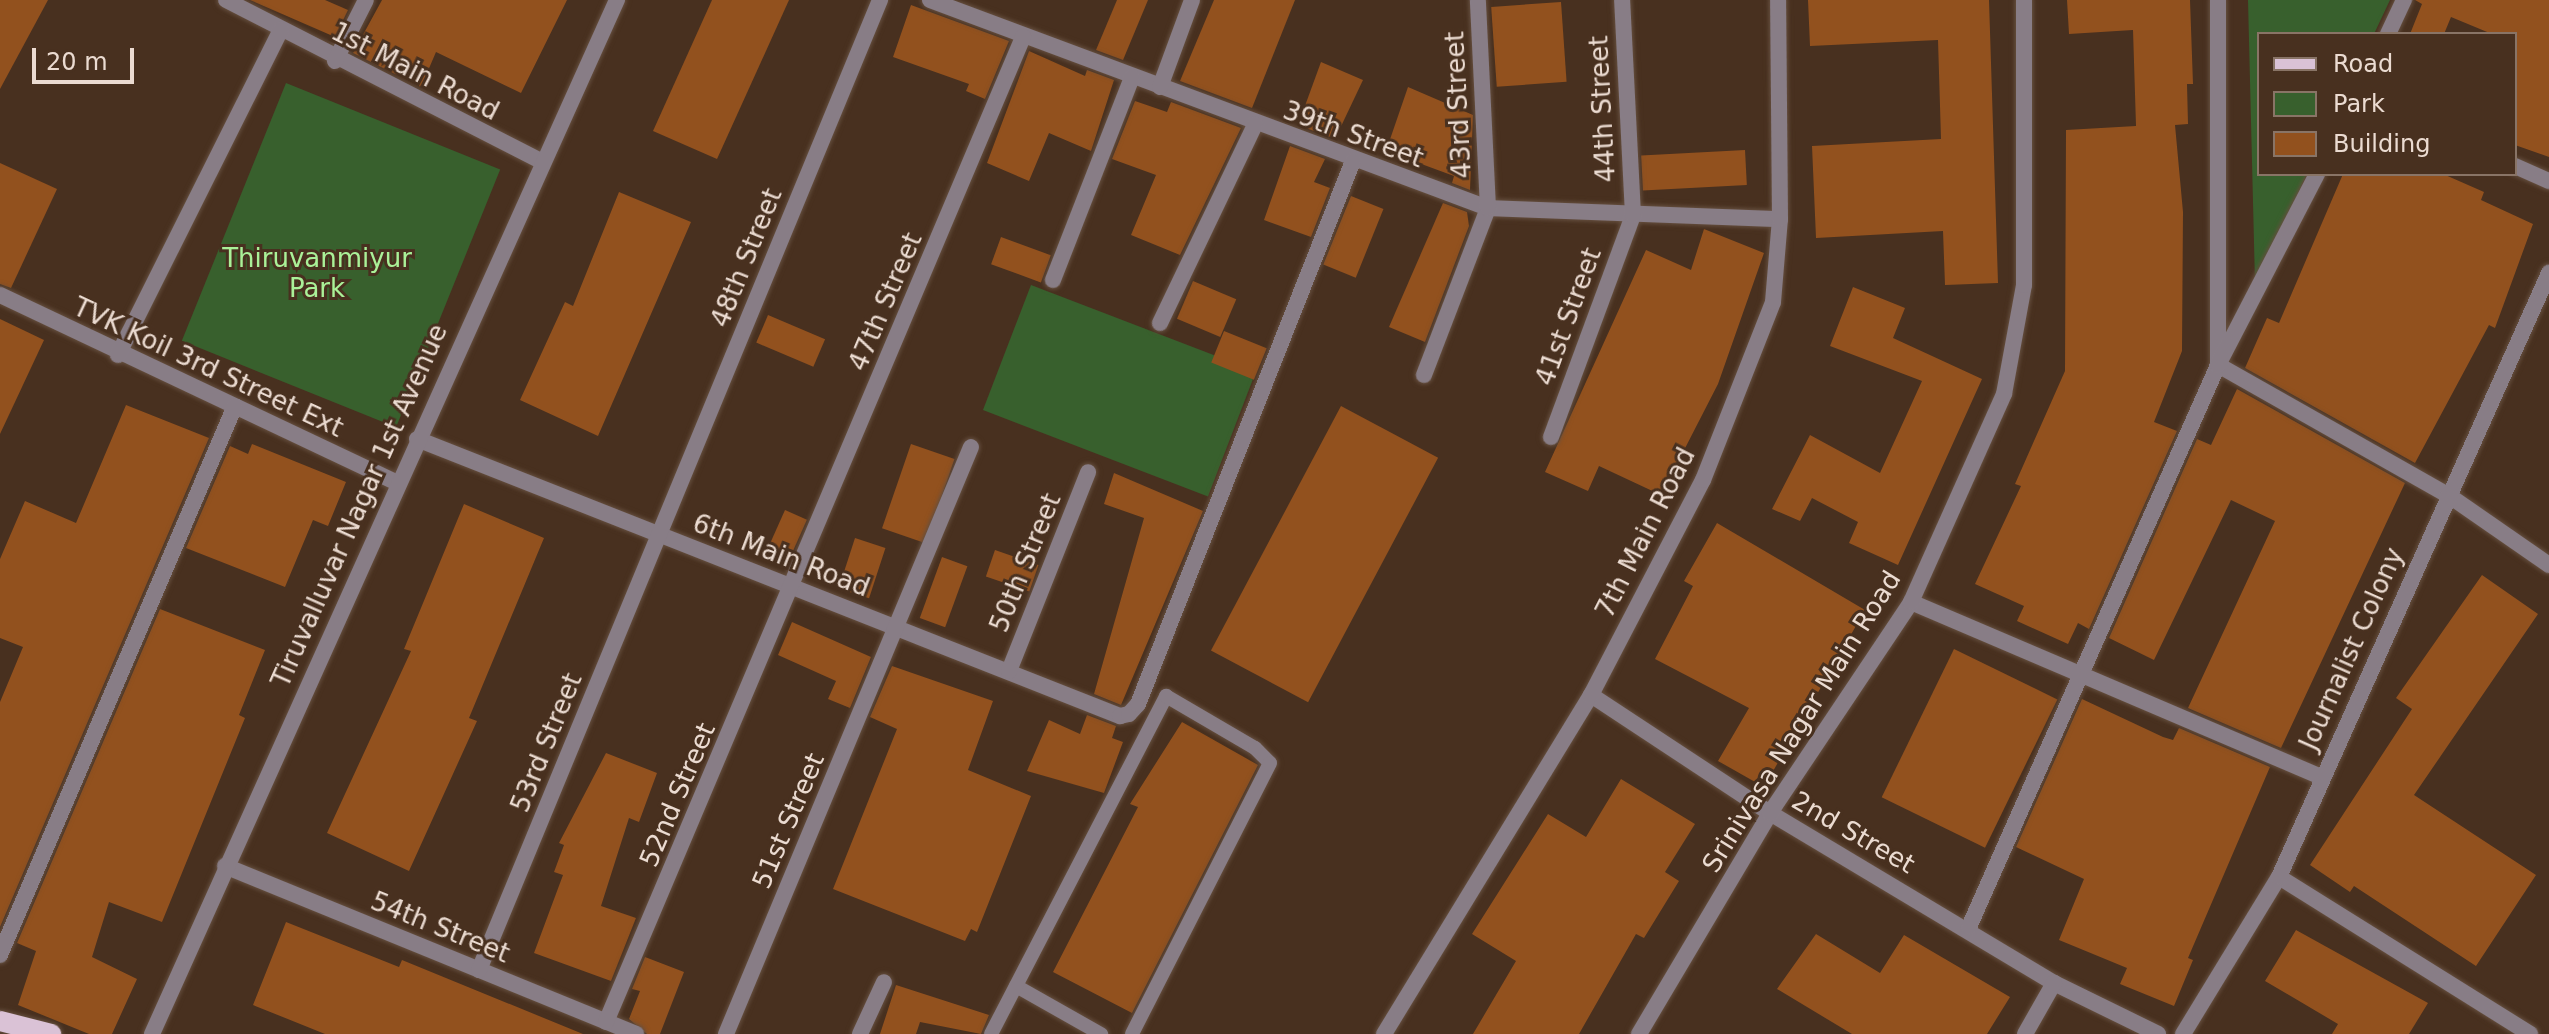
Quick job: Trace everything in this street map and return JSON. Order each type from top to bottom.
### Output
[{"type":"main road","points":[[0,1021],[51,1034]]},
{"type":"street","name":"1st Main Road","points":[[226,0],[335,61],[542,162]]},
{"type":"street","points":[[335,61],[366,0]]},
{"type":"street","name":"Tiruvalluvar Nagar 1st Avenue","points":[[152,1034],[395,482],[617,0]]},
{"type":"street","name":"48th Street","points":[[659,534],[880,0]]},
{"type":"street","name":"39th Street","points":[[930,0],[1255,125],[1488,208],[1780,219]]},
{"type":"street","points":[[1160,87],[1192,0]]},
{"type":"street","name":"43rd Street","points":[[1478,0],[1488,208]]},
{"type":"street","name":"44th Street","points":[[1622,0],[1633,215]]},
{"type":"street","name":"7th Main Road","points":[[1384,1034],[1591,695],[1709,465],[1773,302],[1780,219],[1778,0]]},
{"type":"street","name":"Srinivasa Nagar Main Road","points":[[1639,1034],[1770,813],[1911,602],[2007,379],[2024,285],[2024,0]]},
{"type":"street","points":[[2218,0],[2218,365]]},
{"type":"street","points":[[2389,32],[2404,0]]},
{"type":"street","points":[[118,355],[281,29]]},
{"type":"street","name":"47th Street","points":[[793,586],[1023,37]]},
{"type":"street","points":[[1053,280],[1132,77]]},
{"type":"street","points":[[1160,323],[1255,125]]},
{"type":"street","name":"6th Main Road","points":[[417,439],[1009,671],[1129,714],[1138,704],[1353,161]]},
{"type":"street","points":[[2517,167],[2549,181]]},
{"type":"street","points":[[1969,927],[2218,365],[2316,176]]},
{"type":"street","points":[[1424,375],[1488,208]]},
{"type":"street","name":"41st Street","points":[[1551,437],[1633,215]]},
{"type":"street","name":"Journalist Colony","points":[[2183,1034],[2279,877],[2321,777],[2549,273]]},
{"type":"street","name":"TVK Koil 3rd Street Ext","points":[[0,295],[118,355],[235,406],[395,482]]},
{"type":"street","points":[[2218,365],[2448,495],[2549,565]]},
{"type":"street","points":[[0,955],[235,406]]},
{"type":"street","name":"51st Street","points":[[726,1034],[971,447]]},
{"type":"street","name":"50th Street","points":[[1009,671],[1088,472]]},
{"type":"street","name":"53rd Street","points":[[479,970],[659,534]]},
{"type":"street","name":"52nd Street","points":[[606,1022],[793,586]]},
{"type":"street","points":[[1911,602],[2080,678],[2321,777]]},
{"type":"street","name":"2nd Street","points":[[1591,695],[1770,813],[1969,927],[2054,983],[2158,1034]]},
{"type":"street","name":"54th Street","points":[[225,866],[636,1034]]},
{"type":"street","points":[[2279,877],[2530,1034]]},
{"type":"street","points":[[860,1034],[884,982]]},
{"type":"street","points":[[2025,1034],[2054,983]]},
{"type":"lane","points":[[991,1034],[1166,696],[1255,748],[1270,763],[1132,1034]]},
{"type":"lane","points":[[1016,986],[1101,1034]]},
{"type":"green space","points":[[2248,0],[2390,0],[2375,32],[2257,32],[2257,176],[2306,176],[2255,283]]},
{"type":"green space","name":"Thiruvanmiyur Park","points":[[286,83],[500,170],[396,427],[182,341]]},
{"type":"green space","points":[[1031,285],[1256,371],[1208,496],[983,410]]},
{"type":"building","points":[[0,0],[48,0],[0,89]]},
{"type":"building","points":[[250,0],[325,0],[348,10],[335,37]]},
{"type":"building","points":[[382,0],[567,0],[521,93],[436,52],[421,87],[353,53]]},
{"type":"building","points":[[712,0],[789,0],[717,159],[653,131]]},
{"type":"building","points":[[1117,0],[1148,0],[1123,60],[1096,50]]},
{"type":"building","points":[[1214,0],[1295,0],[1252,108],[1180,81]]},
{"type":"building","points":[[1808,0],[1989,0],[1998,283],[1945,285],[1943,231],[1816,238],[1812,146],[1941,139],[1938,40],[1810,46]]},
{"type":"building","points":[[2067,0],[2190,0],[2193,84],[2187,84],[2188,124],[2175,125],[2183,212],[2182,351],[2154,422],[2177,431],[2089,629],[2078,623],[2068,644],[2017,621],[2024,606],[1975,584],[2021,486],[2015,484],[2065,371],[2066,130],[2136,126],[2133,30],[2069,34]]},
{"type":"building","points":[[2415,0],[2549,0],[2549,157],[2517,146],[2517,32],[2487,32],[2451,17],[2445,32],[2411,32],[2422,4]]},
{"type":"building","points":[[1561,2],[1567,82],[1497,87],[1491,7]]},
{"type":"building","points":[[911,5],[1009,41],[985,99],[966,91],[969,84],[893,57]]},
{"type":"building","points":[[1029,51],[1085,76],[1087,70],[1114,80],[1091,151],[1049,133],[1029,181],[987,163]]},
{"type":"building","points":[[1321,62],[1363,80],[1335,139],[1298,125]]},
{"type":"building","points":[[1408,87],[1473,115],[1470,190],[1452,183],[1454,176],[1386,151]]},
{"type":"building","points":[[1135,101],[1167,112],[1171,102],[1241,128],[1180,255],[1131,235],[1156,175],[1112,159]]},
{"type":"building","points":[[1290,146],[1325,159],[1314,182],[1330,188],[1311,237],[1264,220]]},
{"type":"building","points":[[1745,150],[1747,185],[1643,190],[1641,155]]},
{"type":"building","points":[[0,163],[57,189],[11,288],[0,284]]},
{"type":"building","points":[[2342,176],[2448,176],[2484,192],[2481,200],[2533,224],[2495,328],[2489,325],[2415,463],[2245,368],[2267,318],[2279,323]]},
{"type":"building","points":[[619,192],[691,222],[598,436],[520,400],[565,302],[573,306]]},
{"type":"building","points":[[1351,196],[1383,209],[1356,278],[1323,265]]},
{"type":"building","points":[[1443,203],[1467,212],[1469,226],[1425,342],[1389,327]]},
{"type":"building","points":[[1704,229],[1764,253],[1718,384],[1661,495],[1599,466],[1588,491],[1545,472],[1646,250],[1691,270]]},
{"type":"building","points":[[1001,237],[1051,255],[1041,282],[991,264]]},
{"type":"building","points":[[1193,281],[1236,299],[1220,337],[1177,319]]},
{"type":"building","points":[[1853,287],[1905,308],[1893,338],[1982,379],[1898,565],[1849,543],[1858,522],[1812,498],[1800,521],[1772,509],[1810,435],[1880,473],[1922,381],[1830,346]]},
{"type":"building","points":[[768,315],[825,339],[813,367],[756,343]]},
{"type":"building","points":[[0,319],[44,340],[0,434]]},
{"type":"building","points":[[1224,331],[1267,348],[1254,380],[1211,363]]},
{"type":"building","points":[[2237,389],[2405,483],[2281,748],[2188,708],[2275,521],[2231,500],[2154,660],[2109,638],[2197,439],[2211,445]]},
{"type":"building","points":[[126,405],[209,438],[0,927],[0,702],[23,647],[0,638],[0,559],[25,501],[76,523]]},
{"type":"building","points":[[1341,406],[1438,458],[1308,702],[1211,651]]},
{"type":"building","points":[[252,444],[346,482],[328,526],[313,520],[285,587],[186,548],[230,446],[248,454]]},
{"type":"building","points":[[911,444],[954,459],[926,543],[882,528]]},
{"type":"building","points":[[1114,473],[1203,511],[1121,705],[1094,694],[1144,518],[1104,504]]},
{"type":"building","points":[[464,504],[544,538],[469,718],[477,721],[409,871],[327,833],[411,651],[404,649]]},
{"type":"building","points":[[785,510],[807,520],[787,564],[765,554]]},
{"type":"building","points":[[1717,523],[1865,610],[1764,787],[1718,761],[1749,708],[1655,659],[1693,586],[1684,581]]},
{"type":"building","points":[[855,538],[885,548],[869,598],[839,588]]},
{"type":"building","points":[[995,550],[1038,565],[1029,591],[986,576]]},
{"type":"building","points":[[942,557],[967,566],[945,627],[920,618]]},
{"type":"building","points":[[2482,575],[2538,614],[2414,795],[2536,875],[2476,966],[2354,886],[2350,892],[2310,865],[2412,709],[2396,698]]},
{"type":"building","points":[[160,609],[265,650],[239,715],[245,718],[162,922],[109,902],[92,957],[137,979],[112,1034],[89,1034],[18,1005],[36,951],[17,943]]},
{"type":"building","points":[[792,622],[871,657],[850,708],[828,699],[836,681],[778,655]]},
{"type":"building","points":[[1954,649],[2057,699],[1985,848],[1882,797]]},
{"type":"building","points":[[892,666],[993,701],[968,770],[1031,796],[977,932],[971,929],[965,941],[833,889],[897,729],[870,717]]},
{"type":"building","points":[[2082,699],[2163,737],[2173,740],[2179,728],[2270,767],[2188,958],[2193,960],[2174,1006],[2120,984],[2127,968],[2059,940],[2084,879],[2016,847]]},
{"type":"building","points":[[1087,715],[1116,726],[1112,738],[1123,742],[1104,793],[1027,771],[1049,720],[1080,734]]},
{"type":"building","points":[[1182,722],[1258,765],[1132,1013],[1053,972],[1138,807],[1130,804]]},
{"type":"building","points":[[606,753],[657,773],[639,822],[629,818],[601,906],[636,918],[611,981],[534,953],[563,875],[554,872],[564,845],[559,843]]},
{"type":"building","points":[[1621,779],[1695,824],[1665,872],[1679,881],[1644,938],[1636,934],[1579,1034],[1473,1034],[1516,961],[1472,934],[1548,814],[1586,837]]},
{"type":"building","points":[[286,922],[399,967],[402,960],[583,1034],[325,1034],[253,1005]]},
{"type":"building","points":[[2296,930],[2428,1003],[2409,1034],[2332,1034],[2338,1024],[2265,981]]},
{"type":"building","points":[[1816,934],[1880,973],[1904,935],[2010,997],[1987,1034],[1852,1034],[1777,989]]},
{"type":"building","points":[[645,957],[684,972],[660,1034],[647,1034],[629,1019],[640,991],[632,989]]},
{"type":"building","points":[[896,985],[989,1015],[981,1034],[920,1022],[916,1034],[880,1034]]}]
